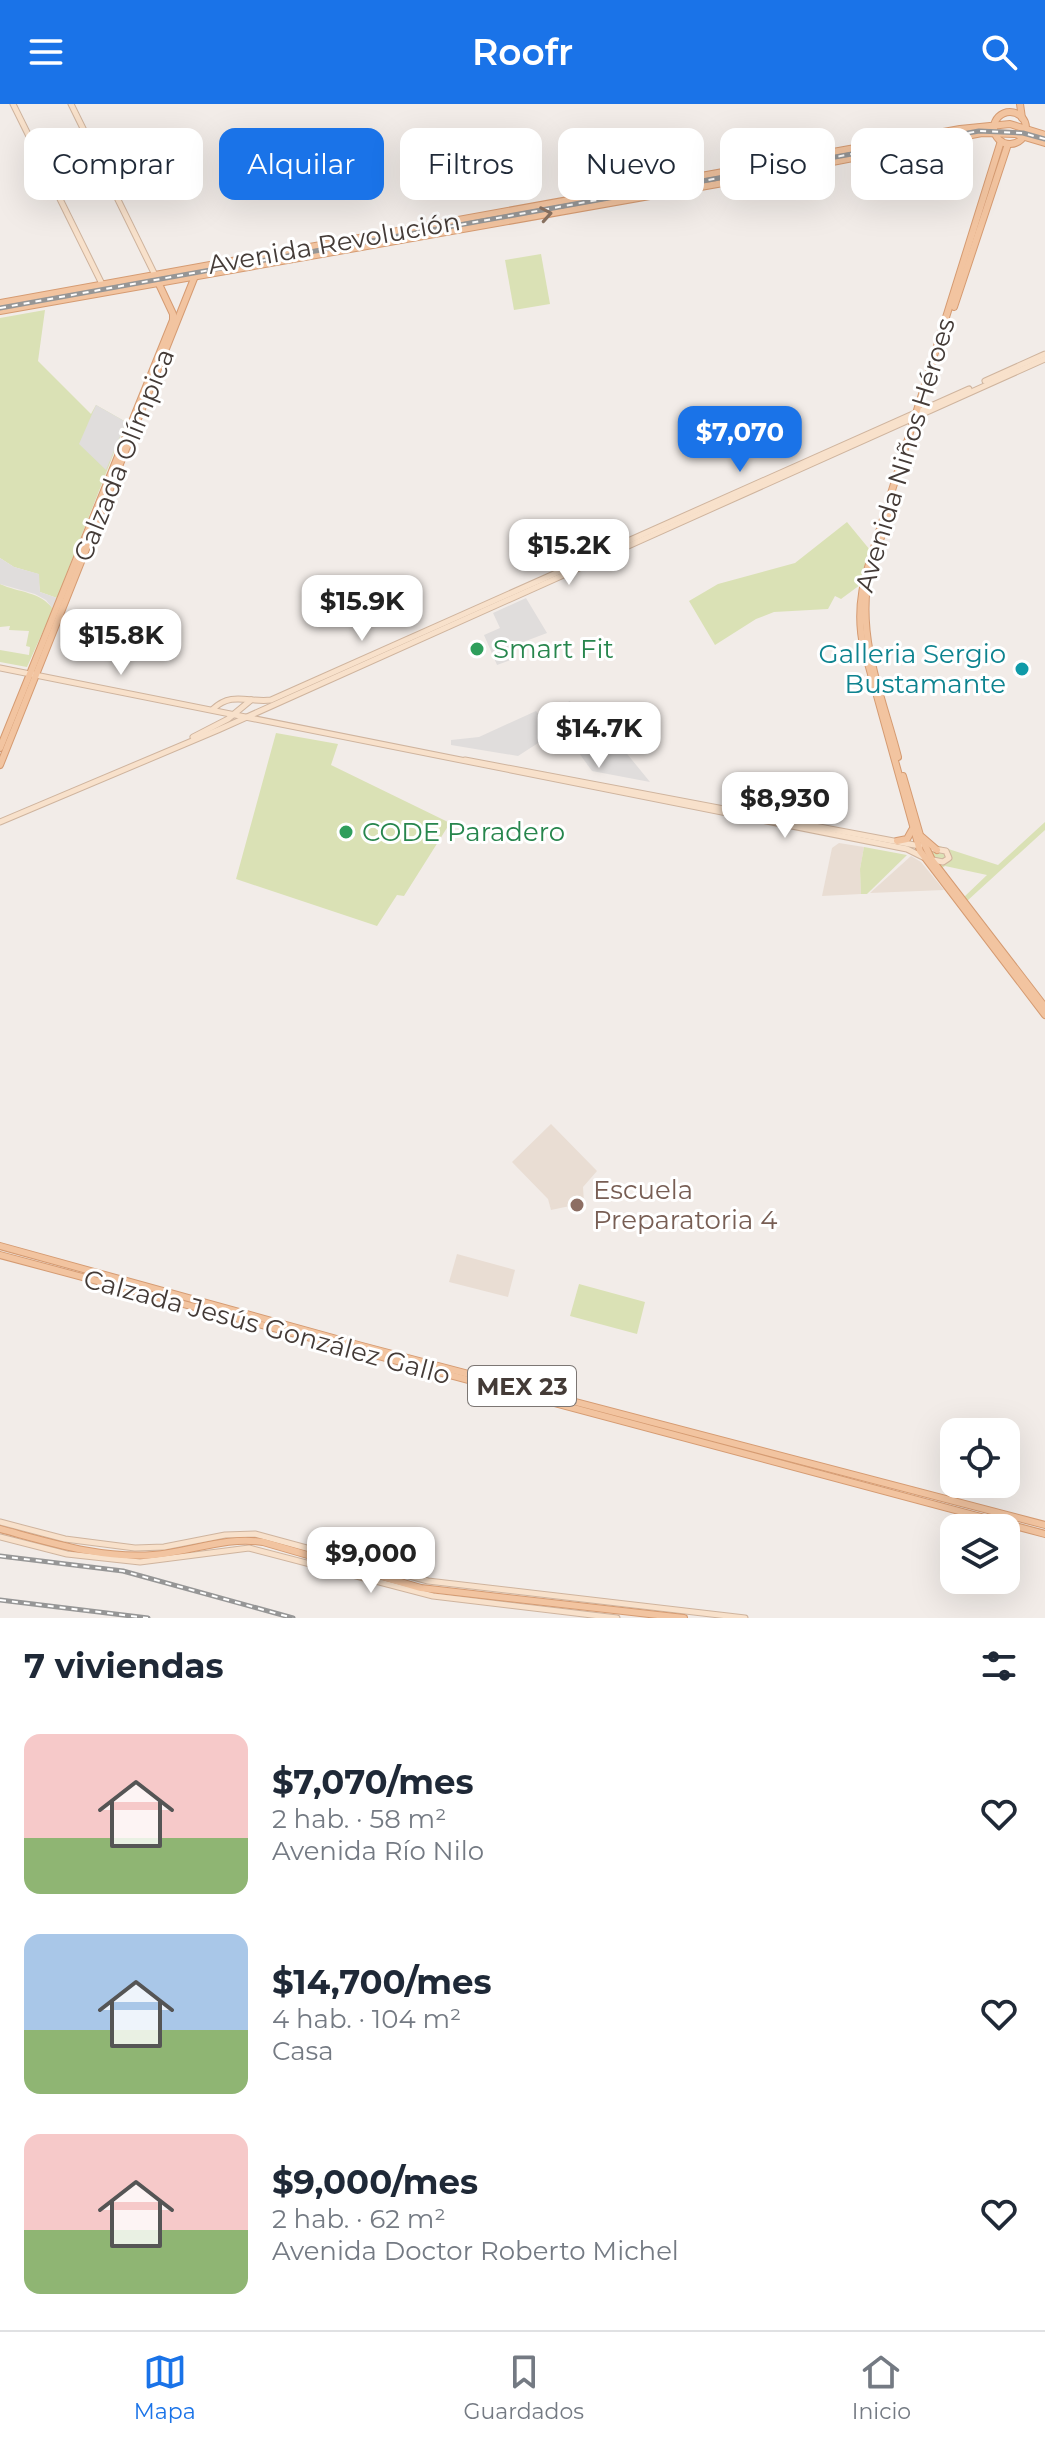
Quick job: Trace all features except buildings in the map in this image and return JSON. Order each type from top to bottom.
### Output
[{"type":"main road","points":[[13,104],[105,293]]},
{"type":"main road","points":[[71,104],[155,275]]},
{"type":"main road","points":[[1017,104],[1025,132],[1018,142],[1005,142],[995,133],[995,123],[999,116],[1017,104]]},
{"type":"main road","points":[[1007,113],[1022,118]]},
{"type":"main road","name":"Avenida Revolución","points":[[0,303],[995,123],[1045,135]]},
{"type":"main road","name":"Avenida Revolución","points":[[0,311],[740,180],[982,133],[1025,132],[1045,143]]},
{"type":"main road","name":"Avenida Niños Héroes","points":[[1005,142],[864,579],[860,613],[864,649],[921,846],[1045,1007]]},
{"type":"main road","name":"Calzada Olímpica","points":[[0,748],[33,675],[193,278],[201,267]]},
{"type":"main road","name":"Calzada Olímpica","points":[[0,765],[173,320],[155,275]]},
{"type":"main road","points":[[0,822],[270,706],[1045,356]]},
{"type":"main road","name":"Avenida Niños Héroes","points":[[918,412],[868,580],[864,616],[869,650],[920,835],[923,857],[1045,1015]]},
{"type":"main road","points":[[213,710],[228,699],[271,700],[373,657]]},
{"type":"main road","points":[[0,668],[907,849],[932,860],[943,862],[948,859],[947,853],[897,841],[465,760]]},
{"type":"main road","points":[[180,744],[226,721],[252,699]]},
{"type":"main road","points":[[270,706],[275,722]]},
{"type":"main road","points":[[897,841],[909,837],[913,826]]},
{"type":"main road","points":[[920,835],[937,850]]},
{"type":"main road","name":"Calzada Jesús González Gallo","points":[[0,1246],[1045,1525]]},
{"type":"main road","name":"Calzada Jesús González Gallo","points":[[0,1255],[1045,1534]]},
{"type":"main road","points":[[424,1369],[446,1367]]},
{"type":"main road","points":[[919,1492],[929,1504]]},
{"type":"main road","points":[[0,1522],[65,1539],[135,1548],[164,1547],[225,1535],[255,1534],[380,1572],[421,1588],[617,1618]]},
{"type":"main road","points":[[0,1529],[66,1547],[117,1554],[173,1552],[245,1539],[433,1596],[589,1607],[684,1618]]},
{"type":"main road","points":[[0,1537],[67,1554],[140,1562],[249,1548],[434,1582],[745,1618]]},
{"type":"main road","points":[[589,1607],[598,1600]]},
{"type":"shaded area","points":[[96,405],[126,422],[106,470],[79,444]]},
{"type":"shaded area","points":[[0,558],[14,567],[39,574],[40,592],[57,598],[53,609],[46,600],[35,594],[0,584]]},
{"type":"shaded area","points":[[526,598],[547,633],[510,647],[513,659],[497,665],[484,635],[500,628],[493,613]]},
{"type":"shaded area","points":[[570,701],[577,718],[518,756],[451,745],[451,740],[479,737],[536,711],[540,716]]},
{"type":"shaded area","points":[[596,724],[615,746],[619,744],[650,782],[592,771],[571,742]]},
{"type":"shaded area","points":[[839,843],[864,847],[860,869],[861,894],[822,896],[832,848]]},
{"type":"shaded area","points":[[911,856],[921,862],[944,890],[870,893]]},
{"type":"shaded area","points":[[551,1124],[597,1171],[583,1187],[584,1203],[551,1210],[548,1199],[512,1162]]},
{"type":"shaded area","points":[[457,1254],[515,1270],[508,1297],[449,1282]]},
{"type":"green space","points":[[541,254],[550,304],[514,310],[505,260]]},
{"type":"green space","points":[[45,310],[38,361],[91,414],[96,405],[126,422],[57,598],[40,592],[38,574],[14,567],[0,558],[0,318]]},
{"type":"green space","points":[[847,522],[870,550],[860,585],[841,599],[835,596],[828,609],[774,612],[756,619],[715,645],[689,601],[718,584],[795,563]]},
{"type":"green space","points":[[0,584],[36,596],[53,609],[27,667],[0,662],[0,650],[29,655],[30,647],[26,646],[29,631],[0,627]]},
{"type":"green space","name":"CODE Paradero","points":[[276,733],[338,744],[331,765],[450,823],[404,896],[397,895],[377,926],[236,879]]},
{"type":"green space","points":[[1045,822],[1045,830],[967,901],[964,897],[987,875],[945,866],[942,868],[930,852],[936,845],[998,865]]},
{"type":"green space","points":[[864,847],[907,855],[867,894],[861,894],[860,869]]},
{"type":"green space","points":[[579,1284],[645,1302],[637,1334],[570,1316]]},
{"type":"railway","points":[[0,308],[979,131],[1023,133],[1045,139]]},
{"type":"railway","points":[[0,1556],[123,1571],[293,1618]]},
{"type":"railway","points":[[0,1600],[148,1618]]},
{"type":"place","name":"Smart Fit","points":[[477,649]]},
{"type":"place","name":"Galleria Sergio Bustamante","points":[[1022,669]]},
{"type":"place","name":"CODE Paradero","points":[[346,832]]},
{"type":"place","name":"Escuela Preparatoria 4","points":[[577,1205]]}]
